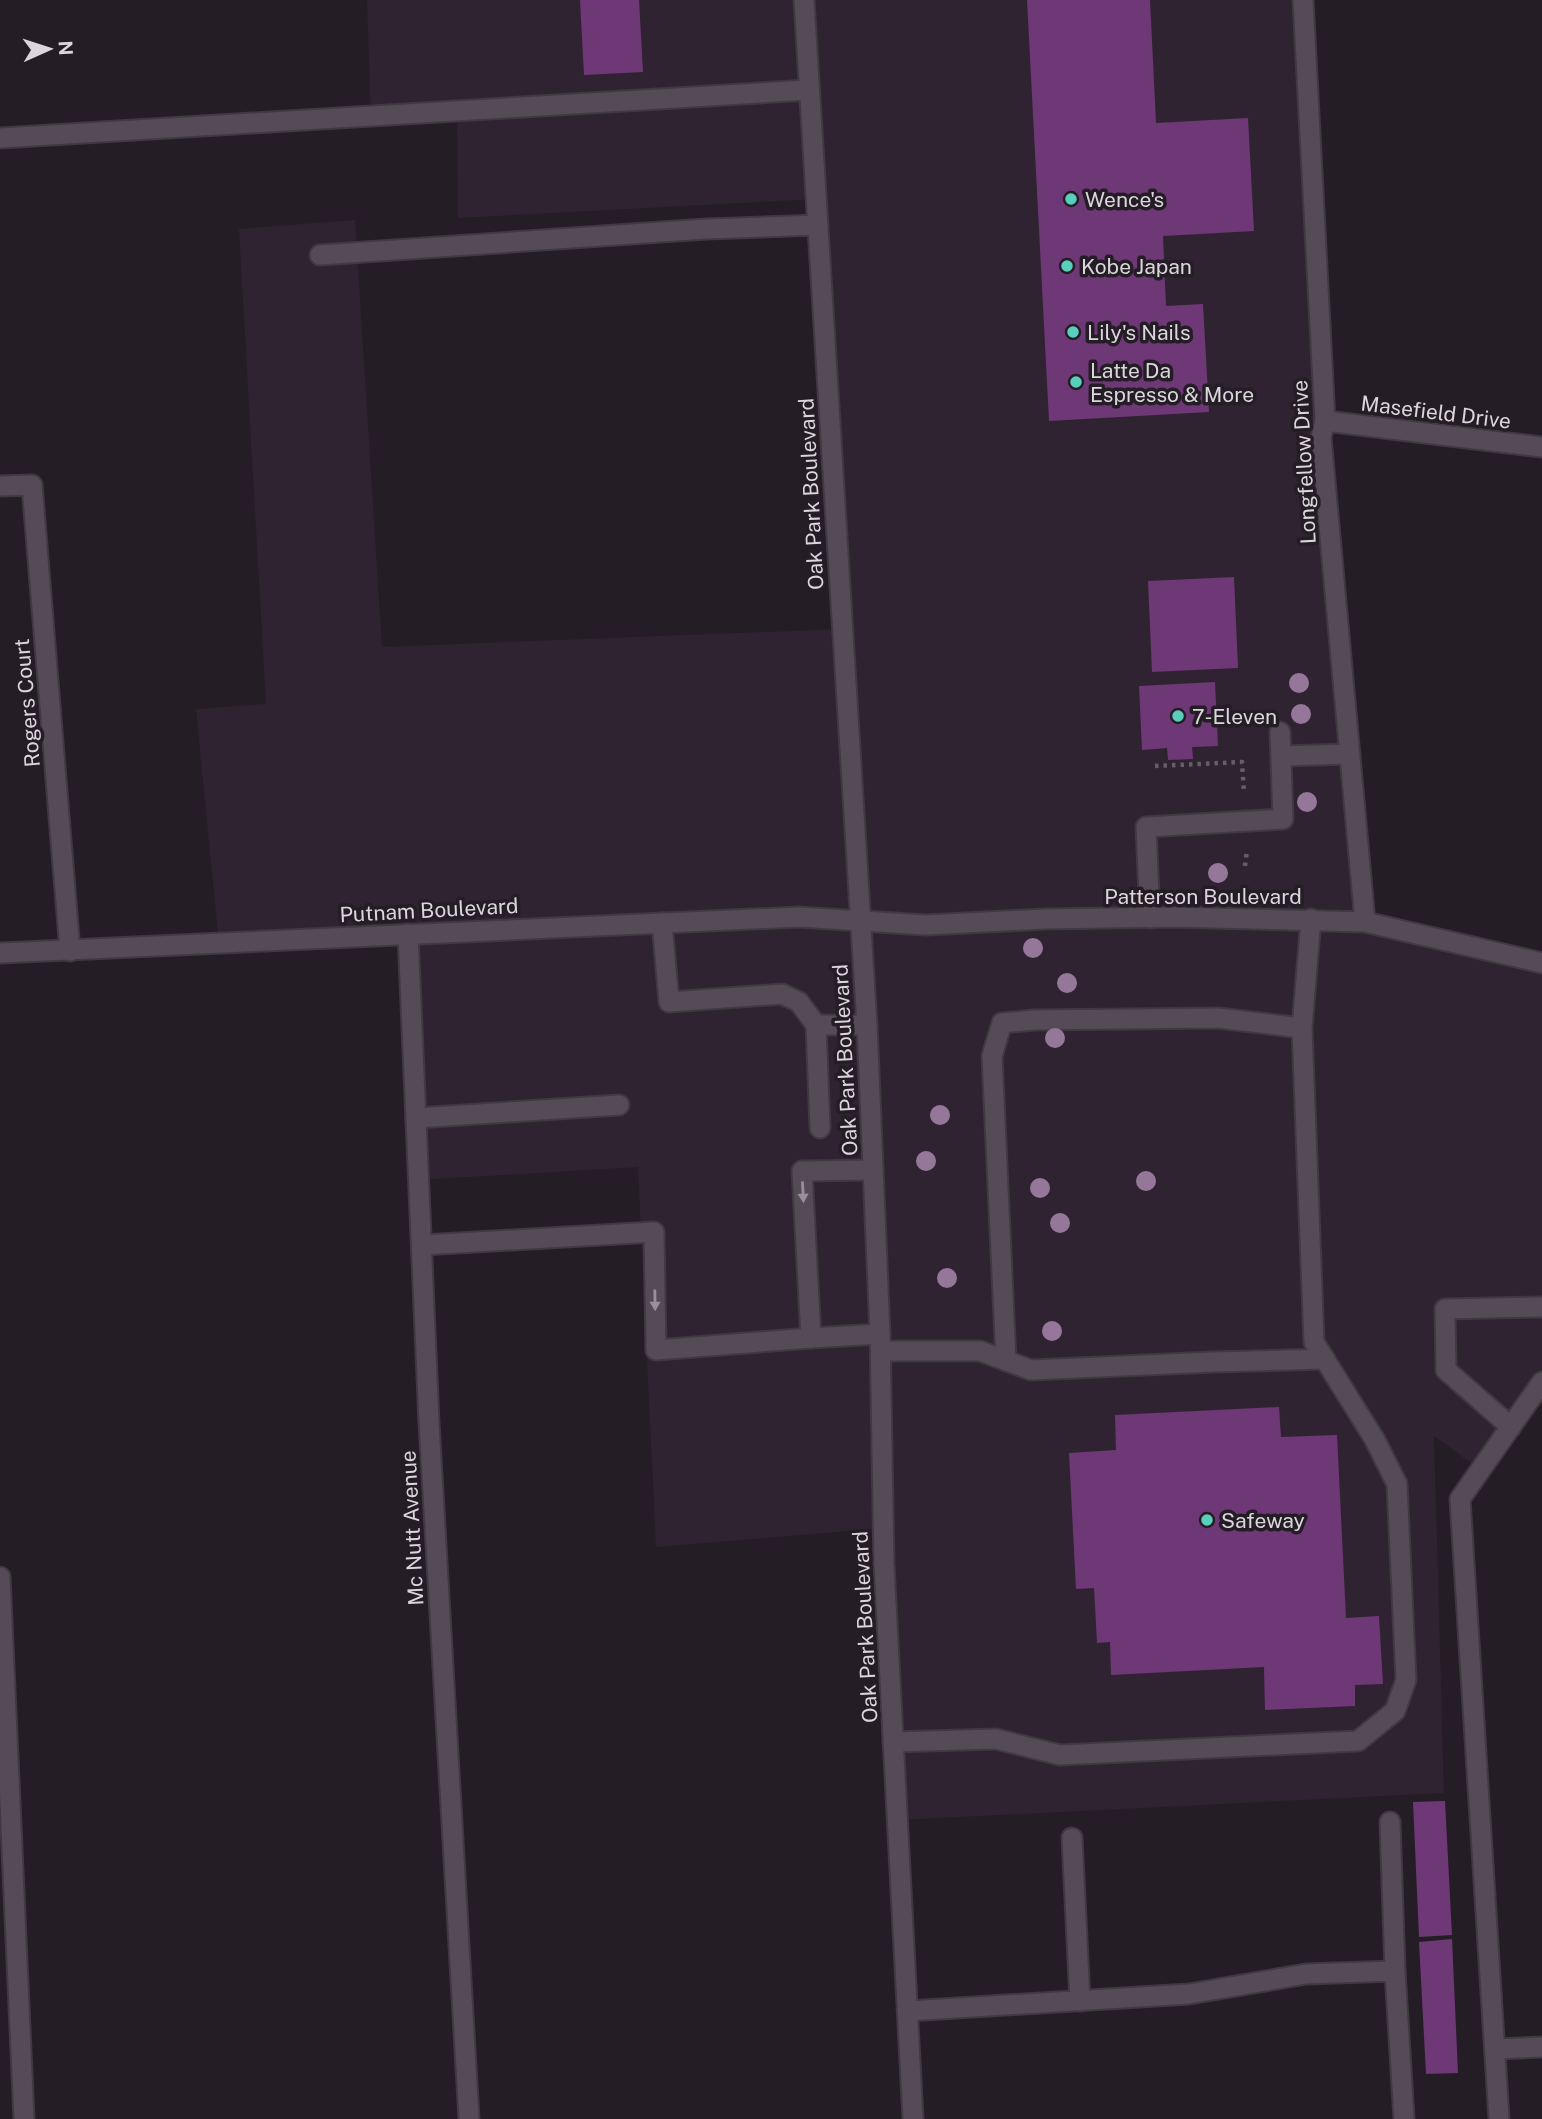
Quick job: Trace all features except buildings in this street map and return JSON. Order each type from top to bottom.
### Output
[{"type":"street","name":"Oak Park Boulevard","points":[[804,0],[867,1025],[881,1342],[884,1565],[913,2119]]},
{"type":"street","name":"Longfellow Drive","points":[[1303,0],[1325,421],[1321,437],[1365,922]]},
{"type":"street","points":[[0,138],[810,90]]},
{"type":"street","points":[[320,254],[706,229],[818,225]]},
{"type":"street","name":"Masefield Drive","points":[[1325,421],[1542,447]]},
{"type":"street","name":"Rogers Court","points":[[0,486],[32,485],[70,951]]},
{"type":"street","points":[[1150,918],[1146,827],[1283,819],[1280,732]]},
{"type":"street","points":[[1281,756],[1350,754]]},
{"type":"street","name":"Putnam Boulevard","points":[[0,953],[799,917],[860,921]]},
{"type":"street","name":"Patterson Boulevard","points":[[860,921],[926,925],[1045,919],[1150,918],[1365,922],[1542,963]]},
{"type":"street","points":[[894,1742],[996,1739],[1060,1755],[1358,1741],[1395,1711],[1406,1680],[1397,1484],[1375,1440],[1314,1342],[1302,1028],[1311,919]]},
{"type":"street","points":[[662,923],[669,1002],[782,994],[799,1002],[816,1025],[820,1128]]},
{"type":"street","name":"Mc Nutt Avenue","points":[[408,934],[430,1437],[469,2119]]},
{"type":"street","points":[[1006,1361],[992,1056],[1002,1023],[1034,1020],[1218,1018],[1302,1028]]},
{"type":"street","points":[[816,1025],[867,1025]]},
{"type":"street","points":[[416,1118],[619,1105]]},
{"type":"street","points":[[811,1338],[802,1171],[873,1170]]},
{"type":"street","points":[[422,1245],[654,1232],[656,1350],[811,1338],[980,1351],[1031,1370],[1325,1359]]},
{"type":"street","points":[[1511,1427],[1446,1370],[1445,1310],[1542,1307]]},
{"type":"street","points":[[1499,2119],[1460,1499],[1542,1382]]},
{"type":"street","points":[[0,1577],[24,2119]]},
{"type":"street","points":[[1390,1822],[1404,2119]]},
{"type":"street","points":[[1072,1838],[1080,2001]]},
{"type":"street","points":[[908,2011],[1189,1994],[1306,1974],[1395,1971]]},
{"type":"street","points":[[1495,2049],[1542,2046]]},
{"type":"shaded area","points":[[367,0],[1303,0],[1325,421],[1365,921],[1542,963],[1542,1382],[1481,1470],[1434,1436],[1444,1793],[898,1820],[883,1528],[656,1547],[638,1167],[419,1180],[408,934],[219,943],[196,709],[266,704],[239,229],[355,220],[382,647],[842,629],[816,199],[458,218],[457,111],[371,116]]},
{"type":"place","name":"Wence's","points":[[1071,199]]},
{"type":"place","name":"Kobe Japan","points":[[1067,266]]},
{"type":"place","name":"Lily's Nails","points":[[1073,332]]},
{"type":"place","name":"Latte Da Espresso & More","points":[[1076,382]]},
{"type":"place","name":"7-Eleven","points":[[1178,716]]},
{"type":"place","name":"Safeway","points":[[1207,1520]]}]
